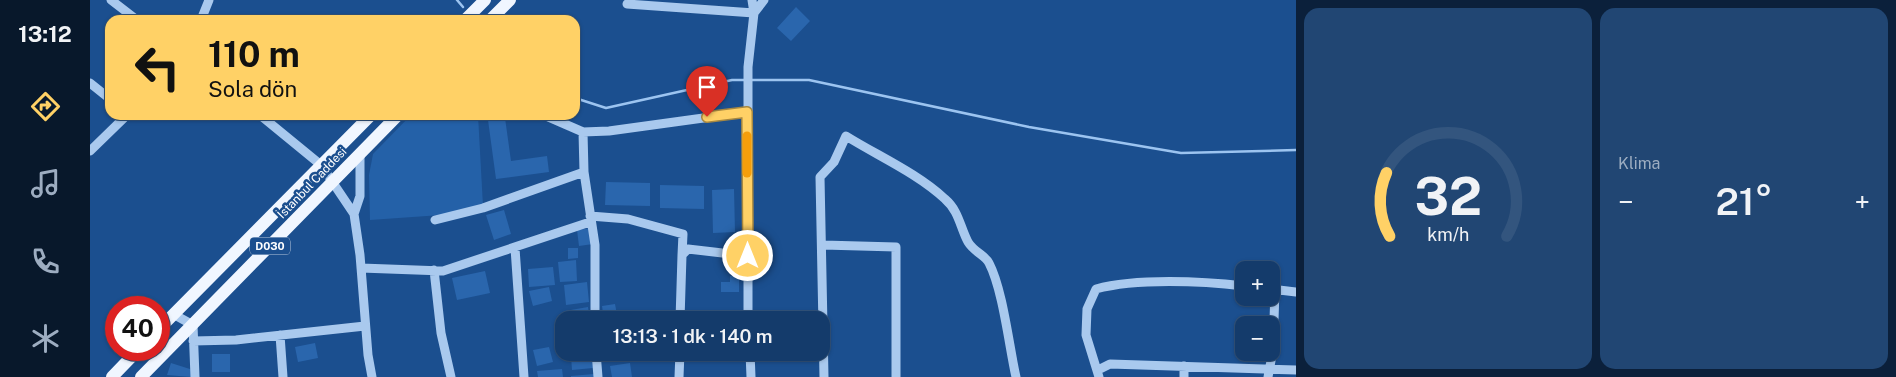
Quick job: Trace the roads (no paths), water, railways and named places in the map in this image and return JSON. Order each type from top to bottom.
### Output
[{"type":"main road","points":[[470,15],[485,0]]},
{"type":"main road","points":[[495,15],[510,0]]},
{"type":"main road","name":"İstanbul Caddesi","points":[[170,317],[366,120]]},
{"type":"main road","name":"İstanbul Caddesi","points":[[142,377],[393,120]]},
{"type":"main road","points":[[112,377],[127,361]]},
{"type":"street","points":[[111,0],[130,15]]},
{"type":"street","points":[[203,15],[209,0]]},
{"type":"street","points":[[748,311],[747,101],[748,68],[754,13],[752,0]]},
{"type":"street","points":[[754,13],[764,0]]},
{"type":"street","points":[[627,4],[754,13]]},
{"type":"street","points":[[90,83],[105,95]]},
{"type":"street","points":[[555,120],[583,132],[609,131],[747,112]]},
{"type":"street","points":[[90,152],[122,120]]},
{"type":"street","points":[[266,120],[321,165],[334,181],[354,214],[372,377]]},
{"type":"street","points":[[583,132],[584,172],[595,245],[595,311]]},
{"type":"street","points":[[824,377],[823,244],[820,177],[834,162],[846,136],[920,180],[946,199],[958,214],[967,240],[976,253],[988,261],[994,276],[1016,377]]},
{"type":"street","points":[[354,214],[360,196],[360,154]]},
{"type":"street","points":[[435,220],[483,208],[584,172]]},
{"type":"street","points":[[361,268],[443,271],[515,248],[590,219],[628,218],[683,234],[680,311]]},
{"type":"street","points":[[823,244],[896,247],[896,377]]},
{"type":"street","points":[[515,248],[524,377]]},
{"type":"street","points":[[682,255],[688,249],[748,256]]},
{"type":"street","points":[[434,270],[441,333],[451,377]]},
{"type":"street","points":[[1235,285],[1118,283],[1096,289],[1087,309],[1086,335],[1098,374],[1110,364],[1184,366],[1268,373],[1296,370]]},
{"type":"street","points":[[1280,290],[1296,292]]},
{"type":"street","points":[[1268,373],[1273,350],[1273,306]]},
{"type":"street","points":[[173,314],[193,325],[195,377]]},
{"type":"street","points":[[193,341],[236,340],[365,326]]},
{"type":"street","points":[[280,335],[283,377]]},
{"type":"street","points":[[597,361],[598,377]]},
{"type":"street","points":[[679,377],[680,361]]},
{"type":"street","points":[[750,361],[750,377]]},
{"type":"street","points":[[1184,366],[1184,377]]},
{"type":"waterway","points":[[457,0],[463,7]]},
{"type":"waterway","points":[[580,100],[606,108],[732,80],[809,80],[1029,127],[1181,153],[1296,150]]}]
